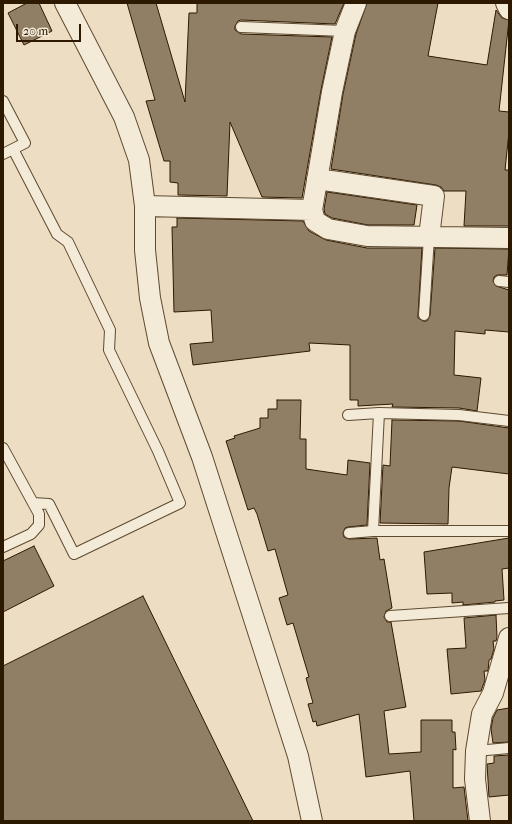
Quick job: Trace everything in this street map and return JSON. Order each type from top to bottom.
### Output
[{"type":"street","points":[[65,3],[124,117],[139,160],[145,206],[145,250],[150,298],[159,343],[202,457],[296,748],[312,821]]},
{"type":"street","points":[[356,3],[345,31],[332,92],[312,210],[316,221],[328,229],[367,236],[509,238]]},
{"type":"street","points":[[506,3],[509,9]]},
{"type":"street","points":[[317,180],[434,196],[429,237]]},
{"type":"street","points":[[145,206],[312,210]]},
{"type":"street","points":[[480,821],[475,778],[476,751],[482,714],[493,693],[509,638]]},
{"type":"lane","points":[[241,27],[345,31]]},
{"type":"lane","points":[[3,102],[25,143],[3,154]]},
{"type":"lane","points":[[13,149],[56,234],[68,242],[78,262],[110,330],[109,350],[158,451],[180,503],[74,554],[49,504],[33,503]]},
{"type":"lane","points":[[424,315],[429,237]]},
{"type":"lane","points":[[348,415],[379,413],[459,415],[509,421]]},
{"type":"lane","points":[[373,531],[379,413]]},
{"type":"lane","points":[[3,448],[39,514],[39,525],[31,534],[3,547]]},
{"type":"lane","points":[[349,533],[373,531],[509,531]]},
{"type":"lane","points":[[390,616],[509,608]]},
{"type":"lane","points":[[476,751],[509,748]]},
{"type":"building","points":[[27,3],[39,3],[52,31],[24,45],[8,13]]},
{"type":"building","points":[[127,3],[156,3],[185,102],[189,13],[197,13],[197,3],[344,3],[335,24],[241,20],[238,21],[235,26],[235,30],[241,34],[332,37],[302,198],[262,197],[230,122],[227,196],[178,195],[178,183],[170,182],[170,161],[164,161],[146,101],[155,100]]},
{"type":"building","points":[[367,3],[438,3],[428,56],[487,65],[496,10],[502,18],[509,20],[499,111],[509,112],[509,132],[505,170],[509,170],[509,226],[464,226],[466,191],[444,191],[441,187],[436,185],[331,169],[343,94],[356,34]]},
{"type":"building","points":[[327,192],[417,205],[414,225],[368,225],[332,218],[325,214],[324,209]]},
{"type":"building","points":[[177,218],[303,221],[309,231],[326,240],[367,248],[422,248],[418,318],[423,321],[427,321],[430,315],[435,248],[509,249],[507,275],[497,275],[494,277],[493,281],[496,286],[509,290],[509,332],[485,330],[485,334],[455,331],[454,375],[481,378],[477,411],[459,408],[392,407],[393,404],[358,406],[358,400],[350,400],[350,345],[309,343],[310,351],[193,365],[190,344],[213,342],[211,310],[174,312],[172,227],[177,227]]},
{"type":"building","points":[[277,400],[301,400],[300,439],[306,439],[306,469],[347,475],[348,460],[370,463],[367,525],[345,528],[343,533],[344,537],[349,539],[377,538],[380,560],[384,559],[392,608],[386,611],[384,617],[387,622],[391,622],[406,707],[384,711],[389,754],[421,752],[421,720],[452,720],[452,732],[455,732],[456,750],[453,749],[453,788],[464,787],[468,821],[414,821],[410,771],[366,777],[359,714],[317,726],[316,721],[313,722],[308,704],[313,703],[306,678],[309,677],[293,623],[287,625],[279,598],[288,595],[275,549],[268,551],[257,514],[254,508],[248,510],[226,441],[235,438],[234,436],[260,428],[260,418],[268,418],[268,409],[277,409]]},
{"type":"building","points":[[392,420],[459,421],[509,428],[509,474],[452,467],[449,488],[448,524],[380,523],[383,465],[390,466]]},
{"type":"building","points":[[509,538],[509,568],[502,569],[504,600],[463,605],[463,602],[452,603],[452,593],[427,594],[424,552]]},
{"type":"building","points":[[34,546],[54,586],[3,612],[3,561]]},
{"type":"building","points":[[143,596],[253,821],[3,821],[3,666]]},
{"type":"building","points":[[496,615],[497,637],[496,641],[493,641],[494,649],[491,659],[489,660],[488,671],[484,671],[485,680],[481,691],[451,694],[447,649],[466,648],[464,618]]},
{"type":"building","points":[[509,708],[509,742],[493,743],[491,729],[493,718],[497,710]]},
{"type":"building","points":[[509,755],[509,795],[489,797],[487,764],[494,763],[494,756]]}]
